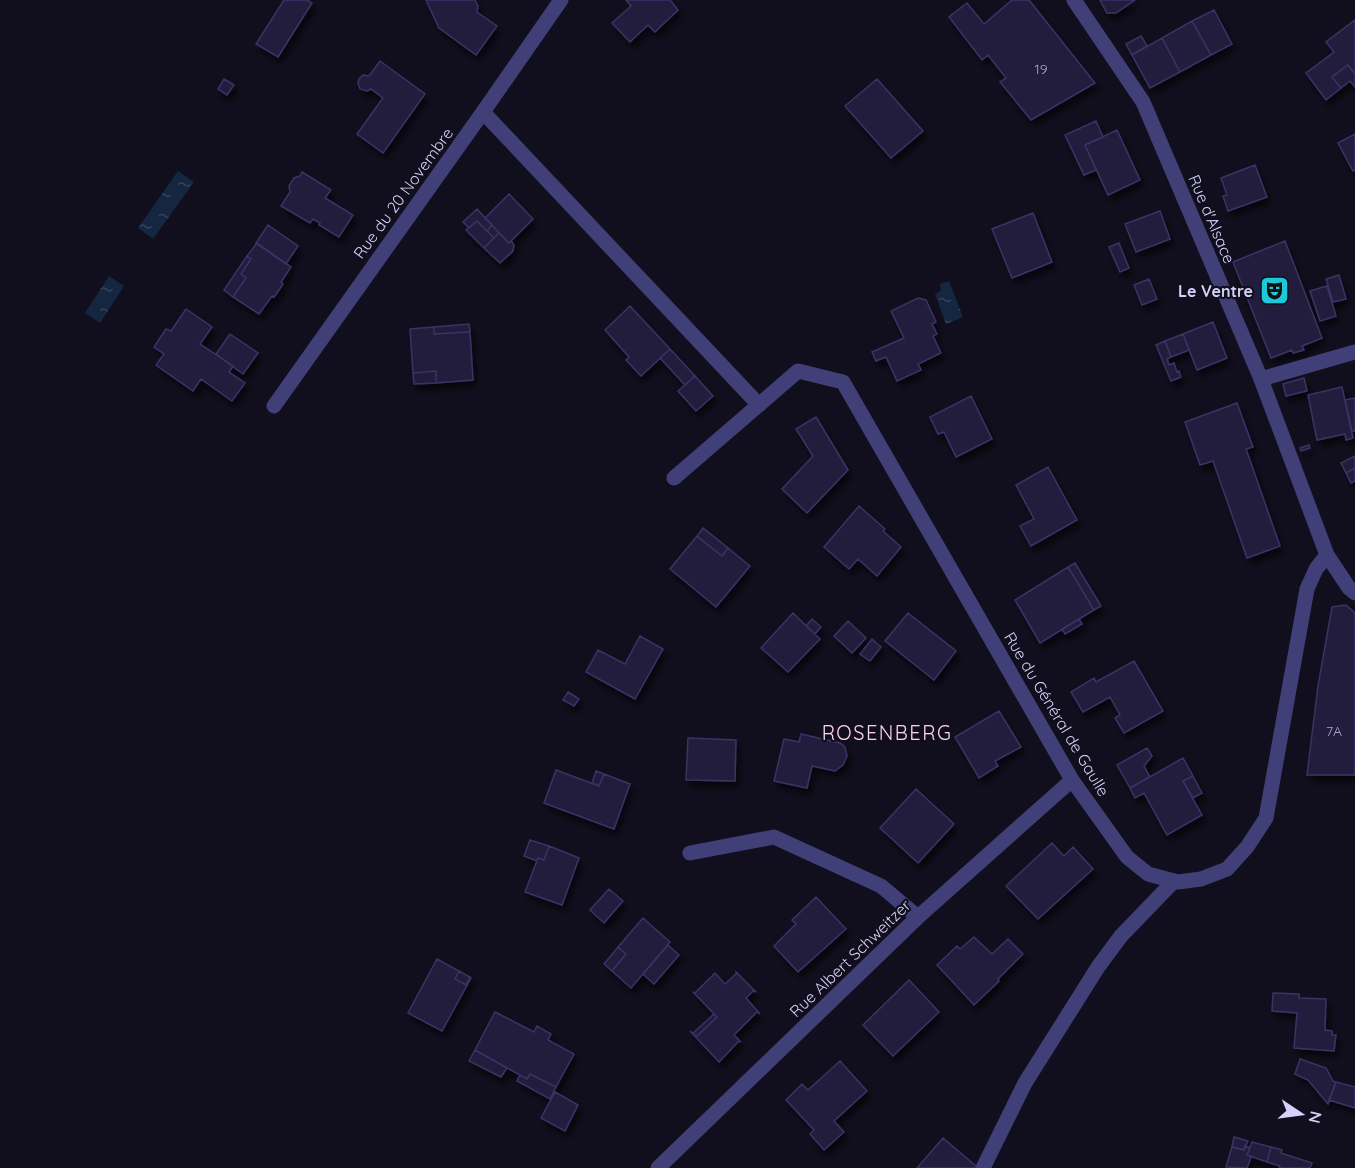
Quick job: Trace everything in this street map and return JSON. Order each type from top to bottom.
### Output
[{"type":"street","name":"Rue du 20 Novembre","points":[[274,406],[561,0]]},
{"type":"street","name":"Rue d'Alsace","points":[[1074,0],[1143,102],[1261,380],[1327,555],[1355,593]]},
{"type":"street","points":[[483,112],[759,405]]},
{"type":"street","points":[[1261,380],[1355,352]]},
{"type":"street","name":"Rue du Général de Gaulle","points":[[674,478],[798,371],[843,382],[1072,780],[1127,857],[1148,874],[1178,882],[1202,879],[1227,869],[1247,847],[1266,818],[1307,588],[1316,569],[1327,555]]},
{"type":"street","name":"Rue Albert Schweitzer","points":[[658,1168],[918,917],[1072,780]]},
{"type":"street","points":[[690,853],[774,837],[880,886],[918,917]]},
{"type":"street","points":[[983,1168],[1025,1083],[1098,967],[1121,936],[1174,881]]},
{"type":"water","points":[[178,171],[194,182],[153,239],[138,228]]},
{"type":"water","points":[[109,276],[124,286],[100,323],[85,313]]},
{"type":"water","points":[[949,281],[963,317],[946,324],[935,294],[941,291],[940,284]]},
{"type":"building","points":[[284,0],[307,0],[312,3],[278,57],[256,44]]},
{"type":"building","points":[[426,0],[475,0],[478,6],[477,12],[497,26],[476,55],[439,28]]},
{"type":"building","points":[[626,0],[670,0],[678,10],[655,32],[648,25],[630,42],[612,23],[631,6]]},
{"type":"building","points":[[1012,0],[1029,0],[1095,83],[1031,120],[1000,82],[1006,78],[988,55],[982,60],[949,17],[967,3],[984,24]]},
{"type":"building","points":[[1100,0],[1135,0],[1116,13],[1107,13]]},
{"type":"building","points":[[1214,10],[1232,44],[1211,55],[1192,21]]},
{"type":"building","points":[[1355,20],[1355,74],[1348,65],[1332,77],[1341,88],[1326,100],[1306,73],[1334,52],[1326,42]]},
{"type":"building","points":[[1192,21],[1211,55],[1180,72],[1162,38]]},
{"type":"building","points":[[1141,36],[1147,46],[1132,55],[1126,44]]},
{"type":"building","points":[[1162,38],[1180,72],[1150,88],[1132,55]]},
{"type":"building","points":[[380,61],[425,94],[383,153],[357,134],[383,98],[371,89],[367,91],[360,89],[359,79],[363,75],[369,76]]},
{"type":"building","points":[[1348,65],[1355,74],[1355,87],[1350,81],[1341,88],[1332,77]]},
{"type":"building","points":[[224,79],[234,85],[227,95],[218,89]]},
{"type":"building","points":[[877,79],[923,131],[891,158],[845,106]]},
{"type":"building","points":[[1096,121],[1103,137],[1085,145],[1096,170],[1084,175],[1065,135]]},
{"type":"building","points":[[1117,130],[1140,180],[1108,195],[1085,145]]},
{"type":"building","points":[[1355,134],[1355,170],[1353,171],[1338,143]]},
{"type":"building","points":[[1255,165],[1267,197],[1228,211],[1223,196],[1227,195],[1221,178]]},
{"type":"building","points":[[302,172],[331,190],[325,198],[353,215],[339,237],[313,219],[310,223],[281,206],[290,192],[289,186]]},
{"type":"building","points":[[509,194],[533,219],[509,243],[485,218]]},
{"type":"building","points":[[477,209],[492,225],[487,231],[477,221],[469,228],[463,222]]},
{"type":"building","points":[[1160,211],[1170,239],[1136,252],[1125,224]]},
{"type":"building","points":[[1033,213],[1052,262],[1012,278],[992,229]]},
{"type":"building","points":[[477,221],[494,238],[484,248],[466,230]]},
{"type":"building","points":[[268,225],[298,246],[286,264],[256,243]]},
{"type":"building","points":[[492,225],[499,233],[494,238],[487,231]]},
{"type":"building","points":[[499,233],[514,245],[513,251],[500,263],[484,248]]},
{"type":"building","name":"Le Ventre","points":[[1285,241],[1322,338],[1302,346],[1304,350],[1293,353],[1292,350],[1271,358],[1233,262]]},
{"type":"building","points":[[257,243],[291,267],[281,282],[283,284],[279,290],[259,314],[233,297],[246,278],[241,274],[251,259],[247,256]]},
{"type":"building","points":[[1119,243],[1129,268],[1120,272],[1109,247]]},
{"type":"building","points":[[247,256],[251,259],[241,274],[246,278],[233,297],[224,290]]},
{"type":"building","points":[[1339,275],[1346,299],[1333,302],[1326,279]]},
{"type":"building","points":[[1149,279],[1157,299],[1142,305],[1134,285]]},
{"type":"building","points":[[1327,286],[1336,316],[1320,321],[1310,291]]},
{"type":"building","points":[[918,298],[926,300],[936,322],[932,324],[937,334],[933,336],[941,353],[918,364],[921,370],[897,381],[886,357],[876,361],[872,352],[904,338],[891,311]]},
{"type":"building","points":[[630,306],[670,349],[641,376],[626,360],[629,357],[605,330]]},
{"type":"building","points":[[186,309],[212,327],[200,344],[233,366],[229,372],[245,383],[232,401],[201,379],[193,391],[156,365],[164,354],[154,347],[166,329],[171,331]]},
{"type":"building","points":[[1213,322],[1227,358],[1197,370],[1183,334]]},
{"type":"building","points":[[469,324],[470,332],[434,334],[434,327]]},
{"type":"building","points":[[434,327],[434,334],[470,332],[473,380],[436,383],[436,371],[413,373],[410,329]]},
{"type":"building","points":[[230,334],[258,353],[243,374],[216,354]]},
{"type":"building","points":[[1183,334],[1189,350],[1171,357],[1165,341]]},
{"type":"building","points":[[1165,341],[1171,357],[1167,359],[1169,365],[1174,363],[1181,377],[1171,381],[1156,345]]},
{"type":"building","points":[[670,349],[695,376],[685,385],[660,358]]},
{"type":"building","points":[[436,371],[436,383],[414,384],[413,373]]},
{"type":"building","points":[[695,376],[713,396],[696,411],[678,391]]},
{"type":"building","points":[[1304,378],[1307,391],[1286,396],[1283,384]]},
{"type":"building","points":[[1342,387],[1353,438],[1346,440],[1345,434],[1317,440],[1308,395]]},
{"type":"building","points":[[971,396],[992,439],[956,457],[944,432],[938,434],[930,417]]},
{"type":"building","points":[[1355,398],[1355,431],[1352,431],[1345,400]]},
{"type":"building","points":[[1237,403],[1253,447],[1246,449],[1280,546],[1247,558],[1213,461],[1200,465],[1185,422]]},
{"type":"building","points":[[816,417],[848,470],[807,513],[782,489],[813,456],[796,429]]},
{"type":"building","points":[[1309,445],[1310,448],[1301,451],[1300,448]]},
{"type":"building","points":[[1355,456],[1355,468],[1346,473],[1341,463]]},
{"type":"building","points":[[1048,467],[1077,520],[1031,546],[1020,526],[1034,519],[1016,485]]},
{"type":"building","points":[[1355,468],[1355,481],[1351,483],[1346,473]]},
{"type":"building","points":[[859,506],[901,547],[877,576],[858,559],[849,569],[824,547]]},
{"type":"building","points":[[703,528],[728,548],[722,556],[697,536]]},
{"type":"building","points":[[697,536],[722,556],[728,548],[750,566],[716,607],[670,569]]},
{"type":"building","points":[[1075,563],[1101,606],[1094,610],[1068,567]]},
{"type":"building","points":[[1068,567],[1094,610],[1040,643],[1015,600]]},
{"type":"building","points":[[1346,605],[1355,613],[1355,775],[1307,775],[1318,686],[1332,607]]},
{"type":"building","points":[[793,613],[820,639],[788,672],[761,648]]},
{"type":"building","points":[[908,613],[956,651],[934,680],[885,641]]},
{"type":"building","points":[[812,619],[821,627],[815,634],[806,626]]},
{"type":"building","points":[[1079,619],[1082,624],[1065,634],[1062,629]]},
{"type":"building","points":[[848,621],[866,638],[852,653],[834,636]]},
{"type":"building","points":[[640,636],[663,649],[635,699],[586,672],[598,650],[625,664]]},
{"type":"building","points":[[872,639],[881,647],[870,661],[860,654]]},
{"type":"building","points":[[1134,661],[1163,711],[1124,733],[1115,718],[1120,715],[1110,697],[1083,712],[1071,692],[1094,678],[1096,682]]},
{"type":"building","points":[[568,692],[579,699],[574,706],[563,700]]},
{"type":"building","points":[[999,711],[1021,747],[995,761],[998,766],[979,778],[955,737]]},
{"type":"building","points":[[801,734],[840,743],[845,747],[847,756],[843,765],[835,771],[812,766],[807,788],[774,781],[784,739],[799,742]]},
{"type":"building","points":[[688,738],[736,740],[735,781],[686,780]]},
{"type":"building","points":[[1147,748],[1152,756],[1144,766],[1150,777],[1130,788],[1117,765]]},
{"type":"building","points":[[1183,758],[1193,776],[1183,781],[1202,815],[1167,835],[1144,793],[1135,798],[1130,788]]},
{"type":"building","points":[[556,770],[599,786],[604,774],[630,784],[614,829],[544,803]]},
{"type":"building","points":[[596,771],[604,774],[599,786],[592,783]]},
{"type":"building","points":[[1193,776],[1202,793],[1193,798],[1183,781]]},
{"type":"building","points":[[916,789],[954,824],[918,863],[880,828]]},
{"type":"building","points":[[530,840],[549,846],[544,860],[538,858],[537,861],[524,856]]},
{"type":"building","points":[[1052,843],[1064,856],[1073,847],[1093,869],[1038,919],[1006,886]]},
{"type":"building","points":[[549,846],[579,858],[562,905],[525,892],[538,858],[544,860]]},
{"type":"building","points":[[609,889],[623,901],[604,923],[590,910]]},
{"type":"building","points":[[816,897],[846,929],[798,972],[774,946],[796,924],[792,920]]},
{"type":"building","points":[[643,918],[670,942],[631,988],[612,971],[626,954],[618,947]]},
{"type":"building","points":[[974,937],[992,954],[1008,939],[1023,954],[974,1005],[937,965],[957,946],[960,949]]},
{"type":"building","points":[[668,945],[679,955],[654,984],[643,974]]},
{"type":"building","points":[[618,947],[626,954],[612,971],[604,964]]},
{"type":"building","points":[[437,959],[459,971],[455,979],[466,985],[471,978],[442,1031],[408,1013]]},
{"type":"building","points":[[459,971],[470,977],[466,985],[455,979]]},
{"type":"building","points":[[736,972],[756,992],[753,991],[746,998],[760,1014],[757,1012],[734,1035],[741,1042],[739,1041],[719,1062],[690,1031],[696,1037],[717,1017],[693,992],[695,993],[715,973],[725,984]]},
{"type":"building","points":[[909,980],[939,1012],[893,1056],[863,1025]]},
{"type":"building","points":[[1273,993],[1299,994],[1299,998],[1326,999],[1325,1030],[1332,1031],[1332,1035],[1336,1035],[1334,1051],[1294,1048],[1297,1013],[1272,1011]]},
{"type":"building","points":[[495,1012],[534,1032],[537,1026],[551,1034],[548,1040],[574,1054],[556,1087],[530,1074],[527,1079],[475,1050]]},
{"type":"building","points":[[714,1014],[717,1017],[696,1037],[693,1033]]},
{"type":"building","points":[[475,1050],[507,1068],[501,1077],[469,1061]]},
{"type":"building","points":[[1300,1059],[1326,1068],[1333,1081],[1336,1082],[1328,1104],[1308,1080],[1295,1074]]},
{"type":"building","points":[[840,1061],[867,1091],[834,1121],[844,1132],[824,1150],[810,1134],[814,1130],[786,1100],[802,1084],[808,1090]]},
{"type":"building","points":[[530,1074],[556,1087],[550,1099],[517,1081],[520,1075],[527,1079]]},
{"type":"building","points":[[1336,1082],[1355,1087],[1355,1108],[1329,1100]]},
{"type":"building","points":[[555,1092],[578,1105],[565,1131],[541,1118]]},
{"type":"building","points":[[1234,1137],[1248,1141],[1244,1150],[1232,1147]]},
{"type":"building","points":[[943,1138],[976,1166],[974,1168],[917,1168]]},
{"type":"building","points":[[1252,1142],[1271,1147],[1267,1162],[1247,1155]]},
{"type":"building","points":[[1245,1146],[1250,1148],[1247,1155],[1251,1157],[1247,1168],[1226,1167],[1232,1147],[1244,1150]]},
{"type":"building","points":[[1271,1147],[1282,1150],[1281,1153],[1312,1163],[1310,1168],[1279,1168],[1280,1166],[1267,1162]]},
{"type":"place","name":"Le Ventre","points":[[1274,291]]},
{"type":"district","name":"ROSENBERG","points":[[887,733]]}]
